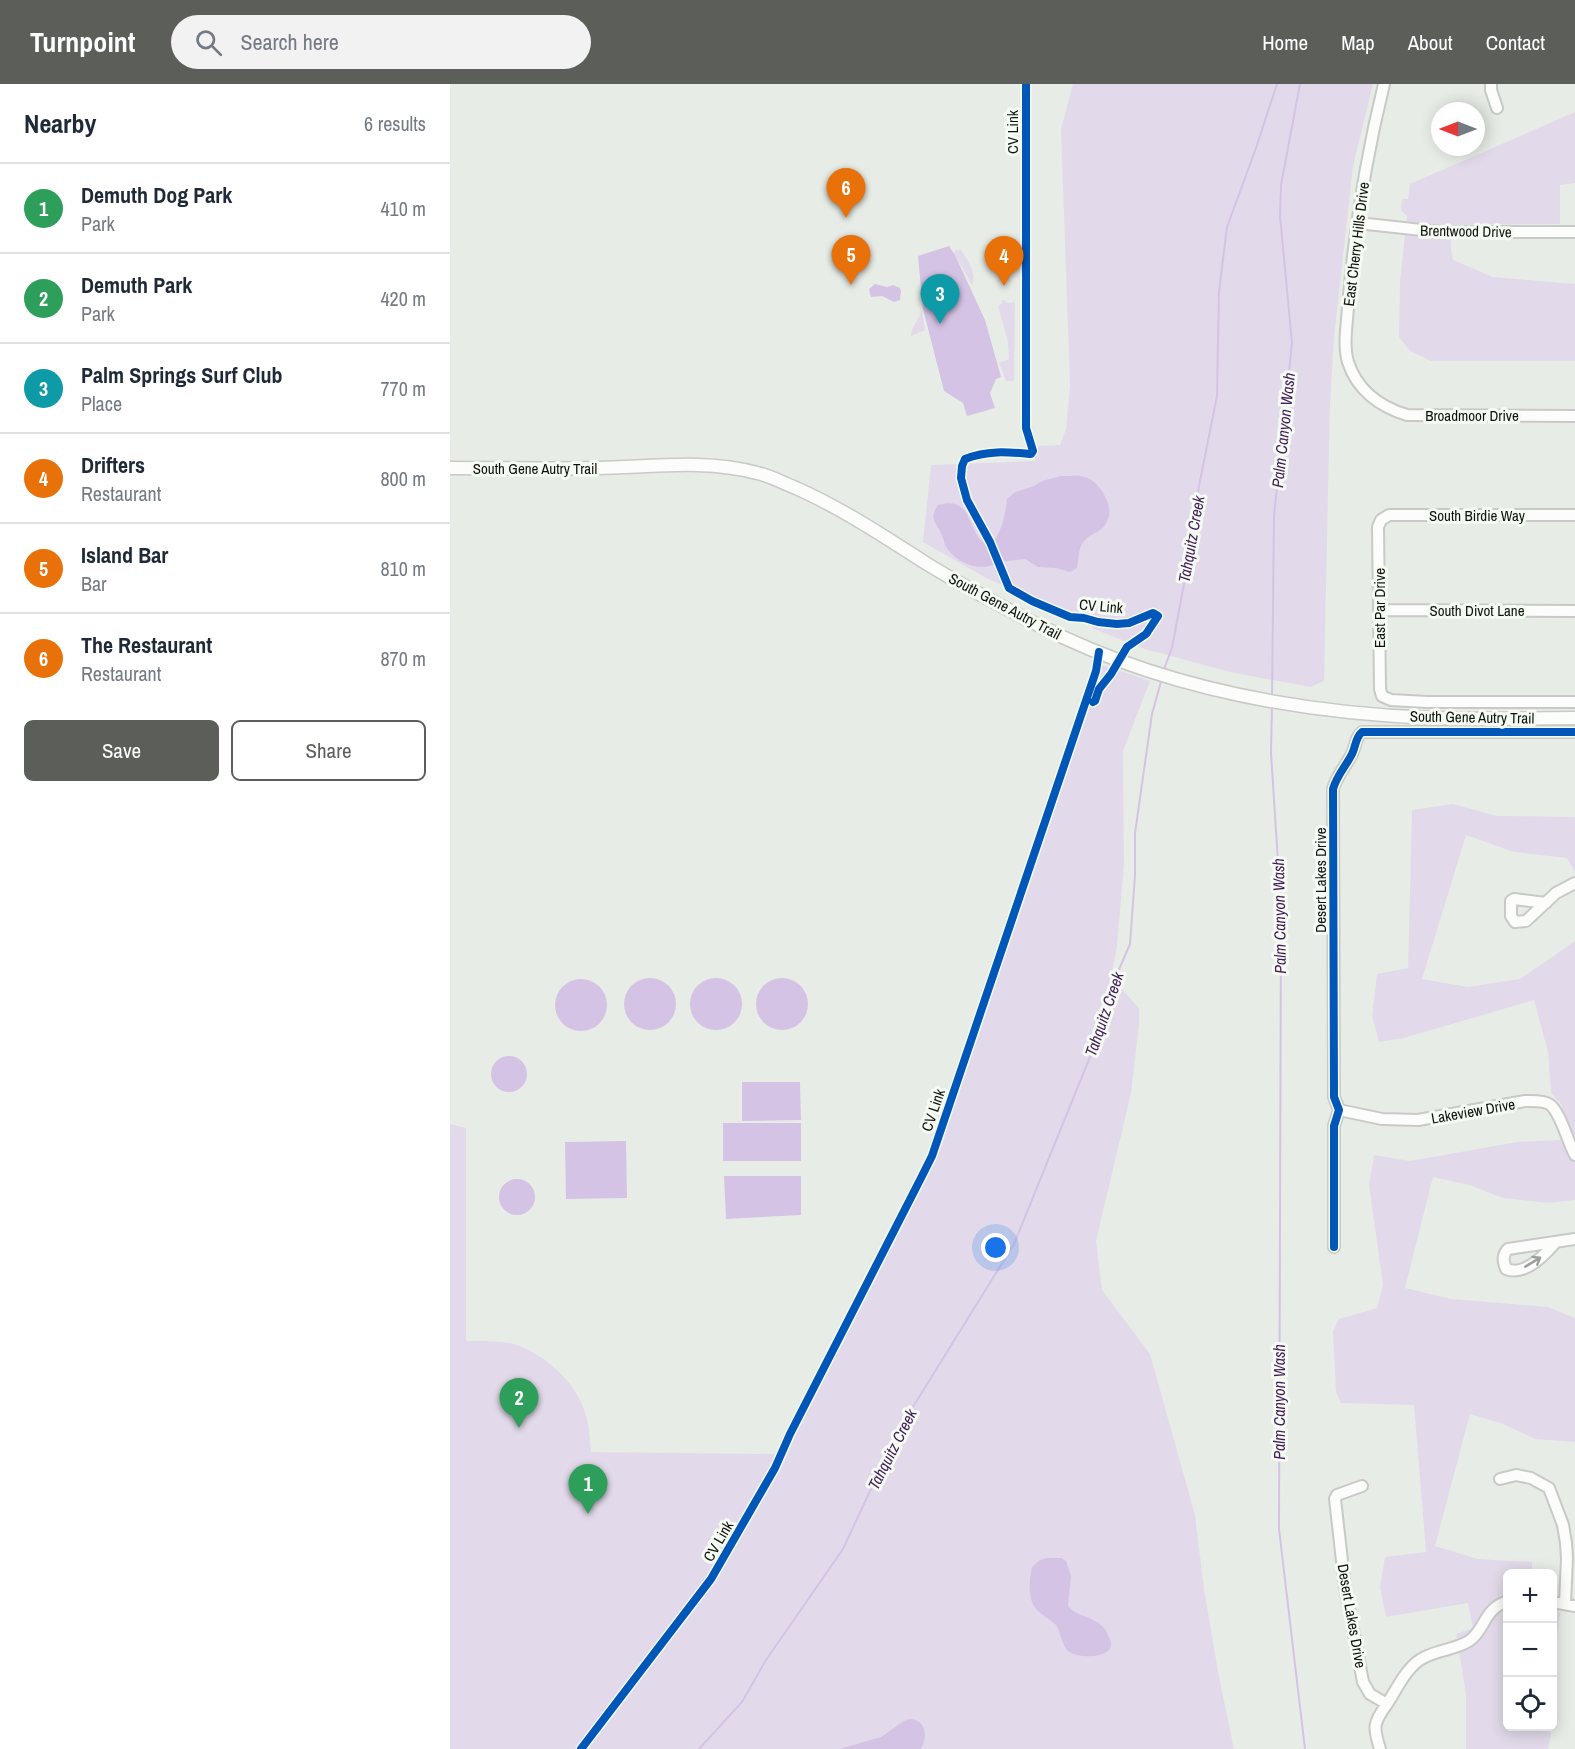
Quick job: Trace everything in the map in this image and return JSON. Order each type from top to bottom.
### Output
[{"type":"main road","name":"South Gene Autry Trail","points":[[450,468],[692,465],[757,473],[826,501],[972,591],[1070,640],[1173,677],[1239,695],[1321,708],[1435,718],[1575,718]]},
{"type":"street","name":"East Cherry Hills Drive","points":[[1373,398],[1359,385],[1347,361],[1346,336],[1358,223],[1384,84]]},
{"type":"street","points":[[1491,84],[1497,108]]},
{"type":"street","name":"Brentwood Drive","points":[[1358,223],[1440,232],[1575,232]]},
{"type":"street","name":"Broadmoor Drive","points":[[1373,398],[1391,410],[1407,415],[1575,416]]},
{"type":"street","name":"South Birdie Way","points":[[1381,520],[1389,515],[1575,515]]},
{"type":"street","name":"East Par Drive","points":[[1381,520],[1378,527],[1380,689],[1382,696]]},
{"type":"street","name":"South Divot Lane","points":[[1380,610],[1575,611]]},
{"type":"street","name":"South Gene Autry Trail","points":[[1382,696],[1391,700],[1427,702],[1575,702]]},
{"type":"street","name":"Desert Lakes Drive","points":[[1334,1247],[1334,1126],[1339,1110],[1334,1097],[1334,789],[1336,778],[1352,754],[1358,735],[1362,732],[1575,732]]},
{"type":"street","points":[[1546,903],[1557,893],[1575,883]]},
{"type":"street","name":"Lakeview Drive","points":[[1339,1110],[1389,1120],[1418,1120],[1525,1101],[1542,1101],[1551,1105],[1558,1113],[1575,1155]]},
{"type":"street","points":[[1555,1243],[1575,1239]]},
{"type":"street","points":[[1500,1479],[1516,1475],[1531,1478],[1549,1488],[1565,1534],[1570,1604]]},
{"type":"street","name":"Desert Lakes Drive","points":[[1362,1486],[1337,1495],[1335,1499],[1345,1587],[1365,1688],[1370,1694],[1387,1704]]},
{"type":"street","points":[[1380,1749],[1375,1728],[1376,1718],[1414,1664],[1423,1657],[1469,1641],[1493,1608],[1503,1602]]},
{"type":"shaded area","points":[[1073,84],[1373,84],[1353,166],[1334,338],[1330,402],[1324,681],[1311,687],[1234,673],[1145,649],[1094,629],[1082,612],[1070,612],[988,579],[923,542],[931,465],[1035,461],[1035,446],[1060,445],[1066,429],[1070,386],[1061,129]]},
{"type":"shaded area","points":[[1575,112],[1575,183],[1560,185],[1560,224],[1450,225],[1453,260],[1493,277],[1575,284],[1575,361],[1431,361],[1410,351],[1399,337],[1400,281],[1407,216],[1401,210],[1402,199],[1408,199],[1410,184],[1474,156],[1485,156],[1485,151]]},
{"type":"shaded area","points":[[949,246],[985,320],[1001,377],[996,379],[990,393],[995,408],[967,416],[963,403],[944,391],[923,309],[918,256]]},
{"type":"shaded area","points":[[956,250],[961,250],[971,267],[972,285],[954,253]]},
{"type":"shaded area","points":[[875,284],[887,287],[893,285],[900,288],[900,300],[894,302],[882,296],[871,297],[869,289]]},
{"type":"shaded area","points":[[1002,300],[1006,303],[1015,302],[1014,381],[1006,381],[999,363],[1009,359],[1008,342],[998,306]]},
{"type":"shaded area","points":[[921,311],[925,330],[911,336],[912,330]]},
{"type":"shaded area","points":[[1061,476],[1079,476],[1090,479],[1100,488],[1109,507],[1106,524],[1082,544],[1077,568],[1070,572],[1038,567],[1025,559],[1000,562],[992,543],[1000,529],[1007,499],[1015,492]]},
{"type":"shaded area","points":[[956,504],[967,514],[981,541],[988,545],[996,564],[974,566],[960,561],[949,551],[933,518],[938,505]]},
{"type":"shaded area","points":[[1102,665],[1150,681],[1123,751],[1124,864],[1117,946],[1111,977],[1139,1008],[1139,1026],[1131,1093],[1096,1241],[1102,1290],[1150,1354],[1195,1515],[1204,1589],[1234,1749],[450,1749],[450,1124],[466,1128],[466,1341],[511,1343],[529,1350],[551,1365],[570,1384],[578,1396],[589,1428],[591,1452],[775,1454],[920,1172],[946,1105]]},
{"type":"shaded area","points":[[1453,804],[1497,816],[1575,817],[1575,872],[1567,858],[1514,852],[1466,835],[1422,979],[1468,987],[1520,979],[1575,941],[1575,1200],[1549,1203],[1503,1198],[1469,1185],[1433,1177],[1405,1288],[1451,1299],[1548,1307],[1575,1318],[1575,1442],[1535,1439],[1503,1424],[1470,1414],[1435,1546],[1478,1559],[1532,1562],[1532,1569],[1503,1569],[1503,1731],[1551,1731],[1548,1749],[1466,1749],[1466,1694],[1456,1634],[1473,1628],[1468,1603],[1386,1617],[1380,1587],[1385,1557],[1426,1552],[1414,1405],[1341,1403],[1336,1392],[1333,1331],[1339,1319],[1377,1308],[1383,1285],[1369,1185],[1374,1155],[1410,1161],[1517,1142],[1560,1140],[1562,1105],[1551,1093],[1548,1052],[1534,1000],[1404,1038],[1379,1042],[1372,1016],[1377,974],[1408,968],[1412,810]]},
{"type":"shaded area","points":[[650,978],[660,980],[668,986],[674,994],[676,1004],[674,1014],[668,1022],[660,1028],[650,1030],[640,1028],[632,1022],[626,1014],[624,1004],[626,994],[632,986],[640,980]]},
{"type":"shaded area","points":[[716,978],[726,980],[734,986],[740,994],[742,1004],[740,1014],[734,1022],[726,1028],[716,1030],[706,1028],[698,1022],[692,1014],[690,1004],[692,994],[698,986],[706,980]]},
{"type":"shaded area","points":[[782,978],[796,982],[804,990],[808,1004],[804,1018],[796,1026],[782,1030],[768,1026],[760,1018],[756,1004],[760,990],[768,982]]},
{"type":"shaded area","points":[[581,979],[591,981],[599,987],[605,995],[607,1005],[605,1015],[599,1023],[591,1029],[581,1031],[571,1029],[563,1023],[557,1015],[555,1005],[557,995],[563,987],[571,981]]},
{"type":"shaded area","points":[[509,1056],[522,1061],[527,1074],[522,1087],[509,1092],[496,1087],[491,1074],[496,1061]]},
{"type":"shaded area","points":[[742,1082],[800,1082],[801,1120],[742,1121]]},
{"type":"shaded area","points":[[723,1123],[801,1123],[801,1161],[723,1161]]},
{"type":"shaded area","points":[[626,1141],[627,1198],[566,1199],[565,1142]]},
{"type":"shaded area","points":[[724,1176],[801,1176],[801,1215],[726,1219]]},
{"type":"shaded area","points":[[517,1179],[530,1184],[535,1197],[530,1210],[517,1215],[504,1210],[499,1197],[504,1184]]},
{"type":"shaded area","points":[[1061,1558],[1066,1561],[1071,1576],[1068,1606],[1077,1613],[1098,1622],[1106,1631],[1111,1642],[1110,1648],[1101,1655],[1081,1656],[1071,1653],[1065,1647],[1056,1625],[1034,1607],[1030,1590],[1032,1567],[1040,1560]]},
{"type":"shaded area","points":[[1557,1611],[1560,1613],[1557,1636]]},
{"type":"shaded area","points":[[909,1719],[919,1722],[924,1729],[921,1749],[839,1749],[881,1737]]},
{"type":"waterway","name":"Tahquitz Creek","points":[[1164,669],[1172,648],[1190,552],[1199,486],[1217,396],[1219,292],[1227,227],[1277,84]]},
{"type":"waterway","name":"Palm Canyon Wash","points":[[1272,698],[1274,516],[1292,343],[1280,216],[1281,185],[1300,84]]},
{"type":"waterway","name":"Tahquitz Creek","points":[[699,1749],[742,1702],[766,1660],[843,1549],[898,1431],[1014,1244],[1092,1052],[1108,995],[1130,944],[1135,875],[1135,833],[1152,714],[1162,678]]},
{"type":"waterway","name":"Palm Canyon Wash","points":[[1272,707],[1271,753],[1281,909],[1279,1529],[1305,1749]]},
{"type":"cycle path","name":"CV Link","points":[[1026,84],[1026,428],[1033,451],[1031,454],[1006,452],[973,456],[965,459],[961,478],[967,500],[990,542],[1009,588],[1032,601],[1070,617],[1117,624],[1129,623],[1153,613],[1158,616],[1146,634],[1127,647],[1093,702]]},
{"type":"cycle path","name":"CV Link","points":[[581,1749],[711,1579],[775,1468],[790,1434],[932,1156],[1096,671],[1099,652]]},
{"type":"cycle path","points":[[1334,1247],[1334,1126],[1339,1110],[1334,1097],[1333,789],[1337,779],[1362,732],[1575,732]]},
{"type":"place","name":"The Restaurant","points":[[846,218]]},
{"type":"place","name":"Island Bar","points":[[851,285]]},
{"type":"place","name":"Drifters","points":[[1004,286]]},
{"type":"place","name":"Palm Springs Surf Club","points":[[940,324]]},
{"type":"place","name":"Demuth Park","points":[[519,1428]]},
{"type":"place","name":"Demuth Dog Park","points":[[588,1514]]}]
